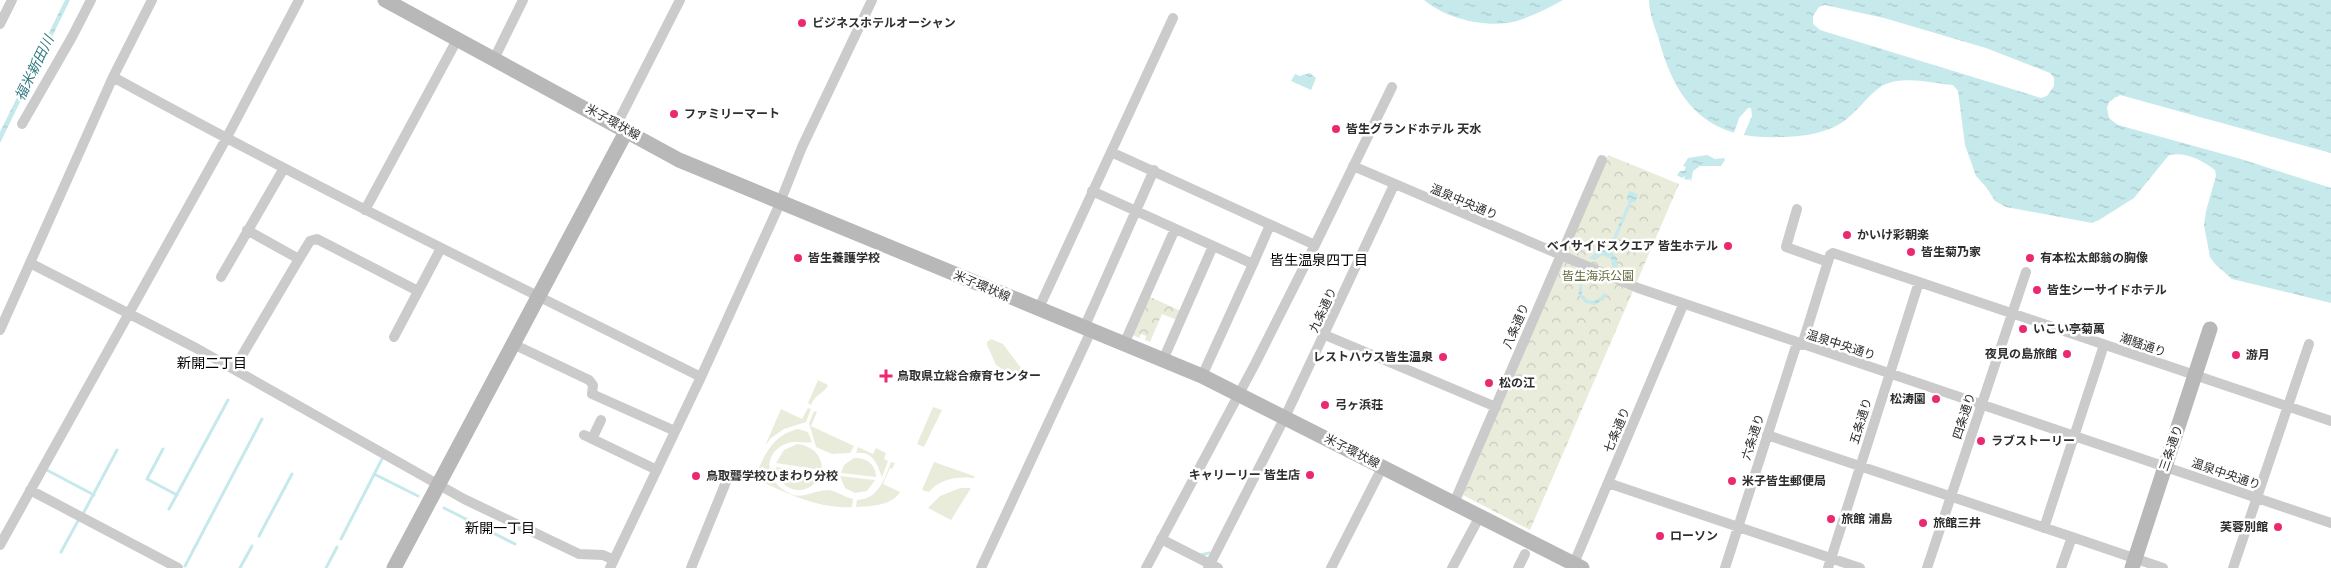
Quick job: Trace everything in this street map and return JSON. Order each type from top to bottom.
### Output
[{"type":"main road","name":"米子環状線","points":[[392,2],[679,160],[1038,310],[1202,376],[1383,466],[1576,567]]},
{"type":"main road","points":[[394,568],[538,296],[622,127]]},
{"type":"main road","name":"三条通り","points":[[2133,563],[2210,329]]},
{"type":"street","points":[[0,24],[12,0]]},
{"type":"street","points":[[22,124],[91,0]]},
{"type":"street","points":[[0,329],[113,77],[152,0]]},
{"type":"street","points":[[0,545],[226,139],[300,0]]},
{"type":"street","points":[[494,59],[523,0]]},
{"type":"street","points":[[622,127],[680,0]]},
{"type":"street","points":[[30,263],[130,312],[464,499],[579,554],[603,555],[613,565],[701,376],[802,147],[872,0]]},
{"type":"street","points":[[1038,310],[1173,18]]},
{"type":"street","points":[[366,210],[458,38]]},
{"type":"street","points":[[113,77],[226,139],[441,248],[701,376]]},
{"type":"street","points":[[1146,568],[1239,393],[1392,87]]},
{"type":"street","points":[[1111,152],[1154,170],[1314,245]]},
{"type":"street","name":"八条通り","points":[[1454,503],[1602,160]]},
{"type":"street","name":"温泉中央通り","points":[[1353,166],[1559,256],[1683,305],[2331,523]]},
{"type":"street","points":[[220,277],[284,168]]},
{"type":"street","points":[[981,568],[1087,330],[1154,170]]},
{"type":"street","name":"九条通り","points":[[1212,567],[1325,335],[1394,185]]},
{"type":"street","points":[[1092,191],[1253,264]]},
{"type":"street","name":"潮騒通り","points":[[1797,209],[1786,247],[1831,257],[1919,282],[2331,421]]},
{"type":"street","points":[[1202,376],[1270,224]]},
{"type":"street","points":[[1124,344],[1175,229]]},
{"type":"street","points":[[248,230],[299,259]]},
{"type":"street","points":[[234,369],[310,241],[317,239],[418,291]]},
{"type":"street","points":[[1163,360],[1213,246]]},
{"type":"street","points":[[394,337],[441,248]]},
{"type":"street","name":"六条通り","points":[[1725,568],[1767,435],[1831,257]]},
{"type":"street","name":"四条通り","points":[[1927,568],[2026,272]]},
{"type":"street","name":"五条通り","points":[[1829,563],[1919,282]]},
{"type":"street","name":"七条通り","points":[[1576,567],[1608,483],[1683,305]]},
{"type":"street","points":[[1325,335],[1496,408]]},
{"type":"street","points":[[513,344],[589,380],[593,385],[592,394],[675,431]]},
{"type":"street","points":[[2234,568],[2289,407],[2308,344]]},
{"type":"street","points":[[2044,528],[2104,345]]},
{"type":"street","points":[[601,420],[588,437],[657,470]]},
{"type":"street","points":[[1767,435],[2072,537],[2133,563],[2163,568]]},
{"type":"street","points":[[1331,568],[1383,466]]},
{"type":"street","points":[[691,568],[726,482]]},
{"type":"street","points":[[1608,483],[1738,526],[1829,563],[1860,568]]},
{"type":"street","points":[[30,490],[178,568]]},
{"type":"street","points":[[1452,568],[1480,516]]},
{"type":"street","points":[[2060,568],[2072,537]]},
{"type":"street","points":[[1161,539],[1212,567]]},
{"type":"street","points":[[1518,568],[1525,554]]},
{"type":"green space","name":"皆生海浜公園","points":[[1608,155],[1679,184],[1530,530],[1463,495]]},
{"type":"green space","points":[[1148,296],[1181,311],[1177,320],[1162,314],[1150,342],[1145,340],[1146,336],[1141,334],[1139,338],[1131,334]]},
{"type":"green space","points":[[991,339],[1003,344],[1021,368],[1021,375],[1015,377],[996,365],[987,345],[987,342]]},
{"type":"green space","points":[[818,380],[828,385],[811,405],[808,403]]},
{"type":"green space","points":[[933,407],[942,410],[924,447],[917,444]]},
{"type":"green space","points":[[808,408],[811,409],[806,422],[784,429],[771,438],[765,446],[781,409],[802,419]]},
{"type":"green space","points":[[814,411],[817,412],[811,426],[854,446],[850,453],[832,454],[816,447],[809,423]]},
{"type":"green space","points":[[798,429],[808,432],[812,442],[791,442],[775,451],[769,465],[774,479],[779,486],[793,495],[797,496],[828,490],[853,499],[852,507],[827,506],[815,503],[792,495],[758,480],[756,474],[771,446],[783,435]]},
{"type":"green space","points":[[797,444],[812,449],[818,455],[822,464],[822,470],[776,463],[784,450]]},
{"type":"green space","points":[[858,447],[873,454],[876,448],[886,453],[884,459],[888,461],[882,477],[871,457],[867,454],[856,453]]},
{"type":"green space","points":[[854,458],[869,462],[876,472],[876,477],[841,473],[844,465]]},
{"type":"green space","points":[[891,462],[895,463],[892,469],[890,468],[883,484],[900,492],[886,503],[856,507],[857,500],[871,496],[880,487]]},
{"type":"green space","points":[[934,462],[974,476],[974,478],[949,479],[938,484],[929,492],[922,490]]},
{"type":"green space","points":[[776,467],[821,473],[810,487],[796,490],[789,488],[783,483],[778,476]]},
{"type":"green space","points":[[840,476],[875,480],[867,491],[855,493],[845,488]]},
{"type":"green space","points":[[960,488],[971,488],[951,520],[928,508],[940,496]]},
{"type":"water","name":"福米新田川","points":[[65,0],[70,0],[0,143],[0,132]]},
{"type":"water","points":[[1424,0],[1563,0],[1517,21],[1493,24],[1468,21],[1455,17],[1433,7]]},
{"type":"water","points":[[1649,0],[2331,0],[2331,154],[2115,97],[2108,109],[2114,122],[2241,158],[2331,187],[2331,303],[2232,279],[2215,264],[2210,257],[2204,225],[2216,176],[2215,170],[2199,160],[2188,156],[2169,155],[2134,198],[2092,223],[2006,207],[1995,201],[1976,176],[1965,145],[1958,91],[1953,85],[1910,80],[1886,84],[1874,92],[1842,123],[1827,130],[1806,135],[1785,137],[1754,136],[1733,132],[1715,125],[1699,114],[1686,100],[1675,83],[1666,63]],"holes":[[[1819,7],[1850,12],[1986,49],[2052,76],[2053,86],[2044,97],[1820,29],[1813,21]]]},
{"type":"water","points":[[1310,73],[1316,78],[1311,90],[1291,81],[1295,74],[1300,76]]},
{"type":"water","points":[[1707,155],[1715,159],[1724,158],[1725,160],[1721,166],[1700,166],[1693,171],[1691,182],[1690,178],[1689,180],[1684,179],[1685,176],[1682,178],[1677,175],[1680,171],[1684,171],[1686,167],[1683,166],[1688,158]]},
{"type":"water","points":[[1629,191],[1638,194],[1635,203],[1632,202],[1611,251],[1617,258],[1618,270],[1612,267],[1610,258],[1602,255],[1595,260],[1589,258],[1599,250],[1608,250],[1629,201],[1626,199]]},
{"type":"water","points":[[1580,283],[1582,284],[1582,295],[1588,300],[1600,298],[1604,293],[1607,294],[1606,297],[1595,305],[1585,303],[1578,294]]},
{"type":"pier","points":[[1825,5],[1884,18],[1986,48],[2050,73],[2054,78],[2054,86],[2047,96],[2041,98],[1820,30],[1813,24],[1813,16],[1819,7]],"holes":[[[1825,8],[1883,21],[1985,51],[2048,76],[2051,79],[2051,85],[2045,94],[2041,95],[1821,27],[1816,21],[1818,13]]]},
{"type":"pier","points":[[2120,95],[2331,153],[2331,156],[2120,99],[2111,106],[2112,116],[2119,122],[2274,165],[2331,185],[2331,188],[2241,159],[2118,125],[2109,118],[2107,108],[2109,102]]},
{"type":"pier","points":[[1748,108],[1751,108],[1752,116],[1742,139],[1733,136],[1739,118]]},
{"type":"waterway","points":[[169,509],[228,400]]},
{"type":"waterway","points":[[185,566],[262,419]]},
{"type":"waterway","points":[[163,449],[147,479],[177,495]]},
{"type":"waterway","points":[[84,512],[117,450]]},
{"type":"waterway","points":[[341,539],[383,457]]},
{"type":"waterway","points":[[45,469],[94,495]]},
{"type":"waterway","points":[[259,536],[292,474]]},
{"type":"waterway","points":[[374,474],[418,496]]},
{"type":"waterway","points":[[444,508],[515,544]]},
{"type":"waterway","points":[[61,552],[79,519]]},
{"type":"waterway","points":[[240,568],[252,546]]},
{"type":"waterway","points":[[326,568],[337,547]]},
{"type":"waterway","points":[[1201,555],[1209,553]]},
{"type":"place","name":"ビジネスホテルオーシャン","points":[[802,23]]},
{"type":"place","name":"ファミリーマート","points":[[674,114]]},
{"type":"place","name":"皆生グランドホテル 天水","points":[[1336,129]]},
{"type":"place","name":"かいけ彩朝楽","points":[[1847,235]]},
{"type":"place","name":"ベイサイドスクエア 皆生ホテル","points":[[1728,246]]},
{"type":"place","name":"皆生菊乃家","points":[[1911,252]]},
{"type":"place","name":"皆生養護学校","points":[[798,258]]},
{"type":"place","name":"有本松太郎翁の胸像","points":[[2030,258]]},
{"type":"place","name":"皆生シーサイドホテル","points":[[2037,290]]},
{"type":"place","name":"いこい亭菊萬","points":[[2023,329]]},
{"type":"place","name":"夜見の島旅館","points":[[2067,354]]},
{"type":"place","name":"游月","points":[[2236,355]]},
{"type":"place","name":"レストハウス皆生温泉","points":[[1443,357]]},
{"type":"place","name":"鳥取県立総合療育センター","points":[[886,376]]},
{"type":"place","name":"松の江","points":[[1489,383]]},
{"type":"place","name":"松涛園","points":[[1936,399]]},
{"type":"place","name":"弓ヶ浜荘","points":[[1325,405]]},
{"type":"place","name":"ラブストーリー","points":[[1981,441]]},
{"type":"place","name":"キャリーリー 皆生店","points":[[1310,475]]},
{"type":"place","name":"鳥取聾学校ひまわり分校","points":[[696,476]]},
{"type":"place","name":"米子皆生郵便局","points":[[1732,481]]},
{"type":"place","name":"旅館 浦島","points":[[1831,519]]},
{"type":"place","name":"旅館三井","points":[[1923,523]]},
{"type":"place","name":"芙蓉別館","points":[[2278,527]]},
{"type":"place","name":"ローソン","points":[[1660,536]]},
{"type":"district","name":"皆生温泉四丁目","points":[[1319,260]]},
{"type":"district","name":"新開二丁目","points":[[212,363]]},
{"type":"district","name":"新開一丁目","points":[[500,528]]}]
